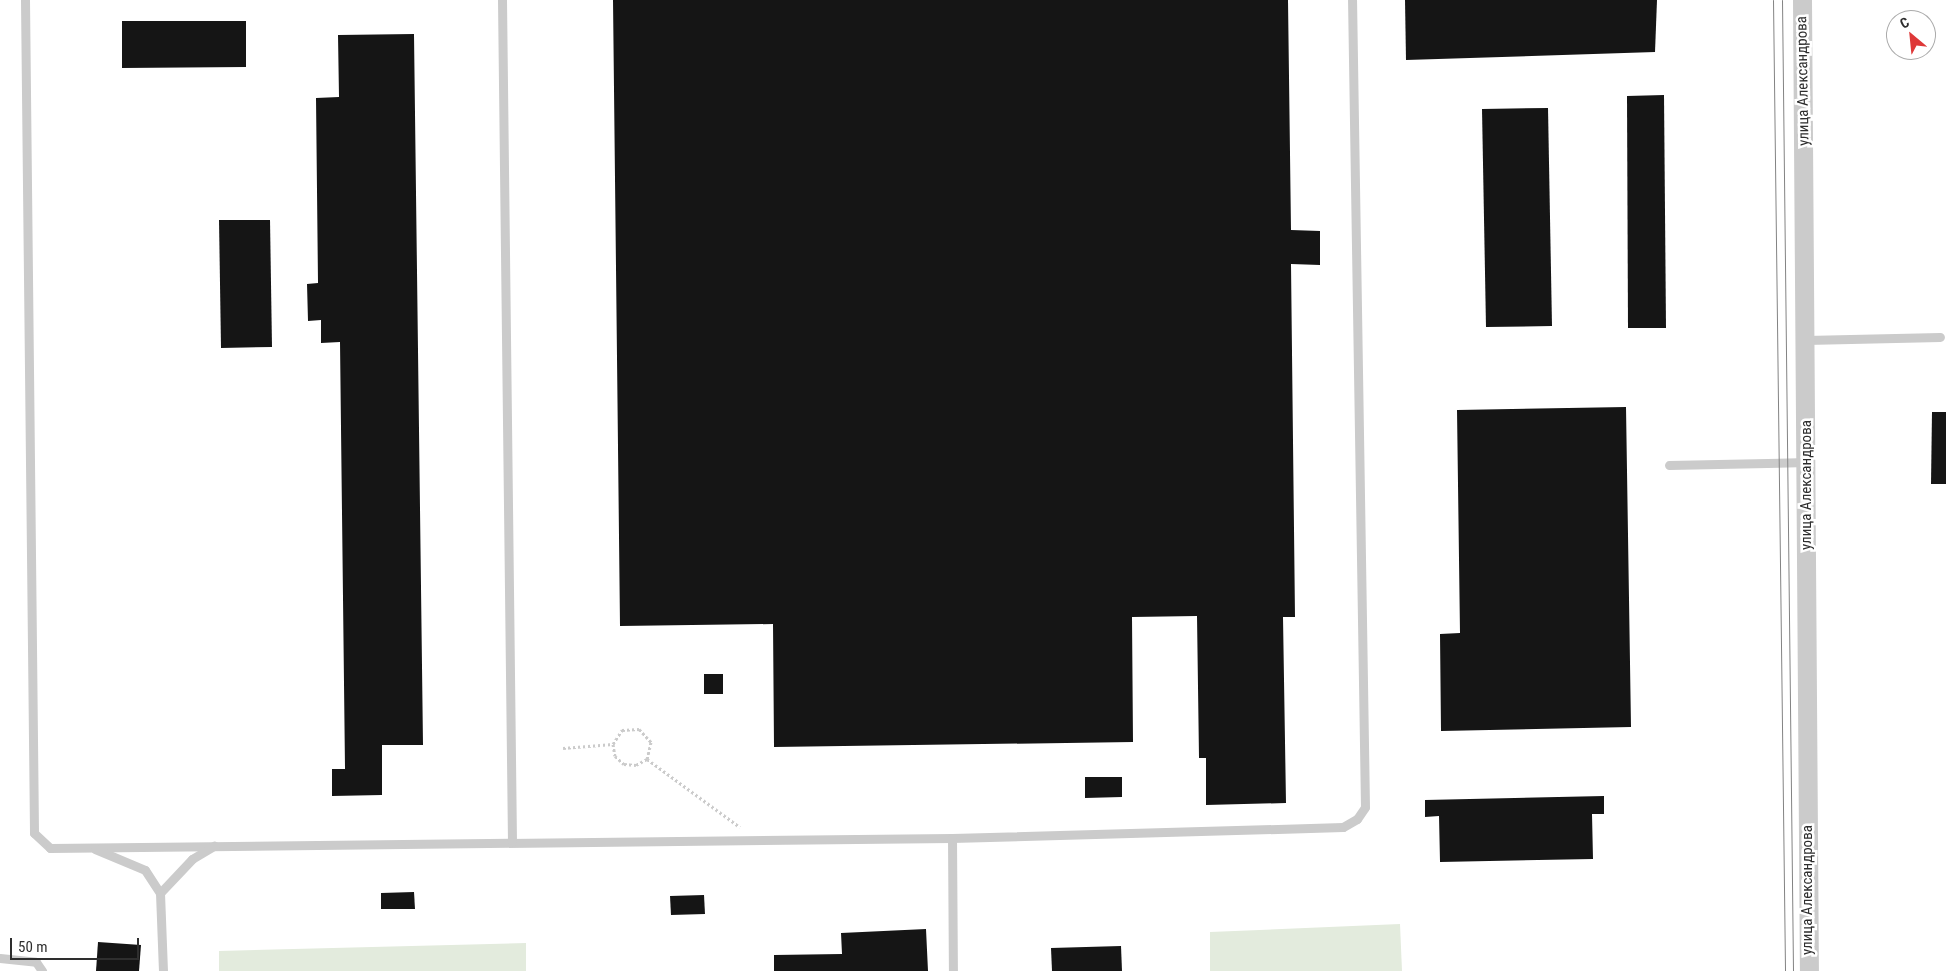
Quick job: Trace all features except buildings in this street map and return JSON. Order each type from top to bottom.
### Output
[{"type":"street","name":"улица Александрова","points":[[1802,0],[1808,462],[1809,971]]},
{"type":"lane","points":[[25,0],[34,833],[50,848],[952,838],[1343,827],[1365,807],[1352,0]]},
{"type":"lane","points":[[502,0],[512,842]]},
{"type":"lane","points":[[1806,340],[1940,337]]},
{"type":"lane","points":[[1669,465],[1808,462]]},
{"type":"lane","points":[[952,838],[953,971]]},
{"type":"lane","points":[[160,892],[192,859],[217,845]]},
{"type":"lane","points":[[89,847],[145,870],[160,892],[163,971]]},
{"type":"lane","points":[[0,958],[36,962],[42,971]]},
{"type":"path","points":[[640,729],[651,742],[646,759],[636,765],[624,764],[615,756],[613,744],[622,730],[640,729]]},
{"type":"path","points":[[563,748],[613,744]]},
{"type":"path","points":[[646,759],[757,840]]},
{"type":"shaded area","points":[[1400,924],[1402,971],[1210,971],[1210,932]]},
{"type":"shaded area","points":[[526,943],[526,971],[219,971],[219,951]]},
{"type":"tram line","points":[[1773,0],[1785,971]]},
{"type":"tram line","points":[[1782,0],[1793,971]]}]
